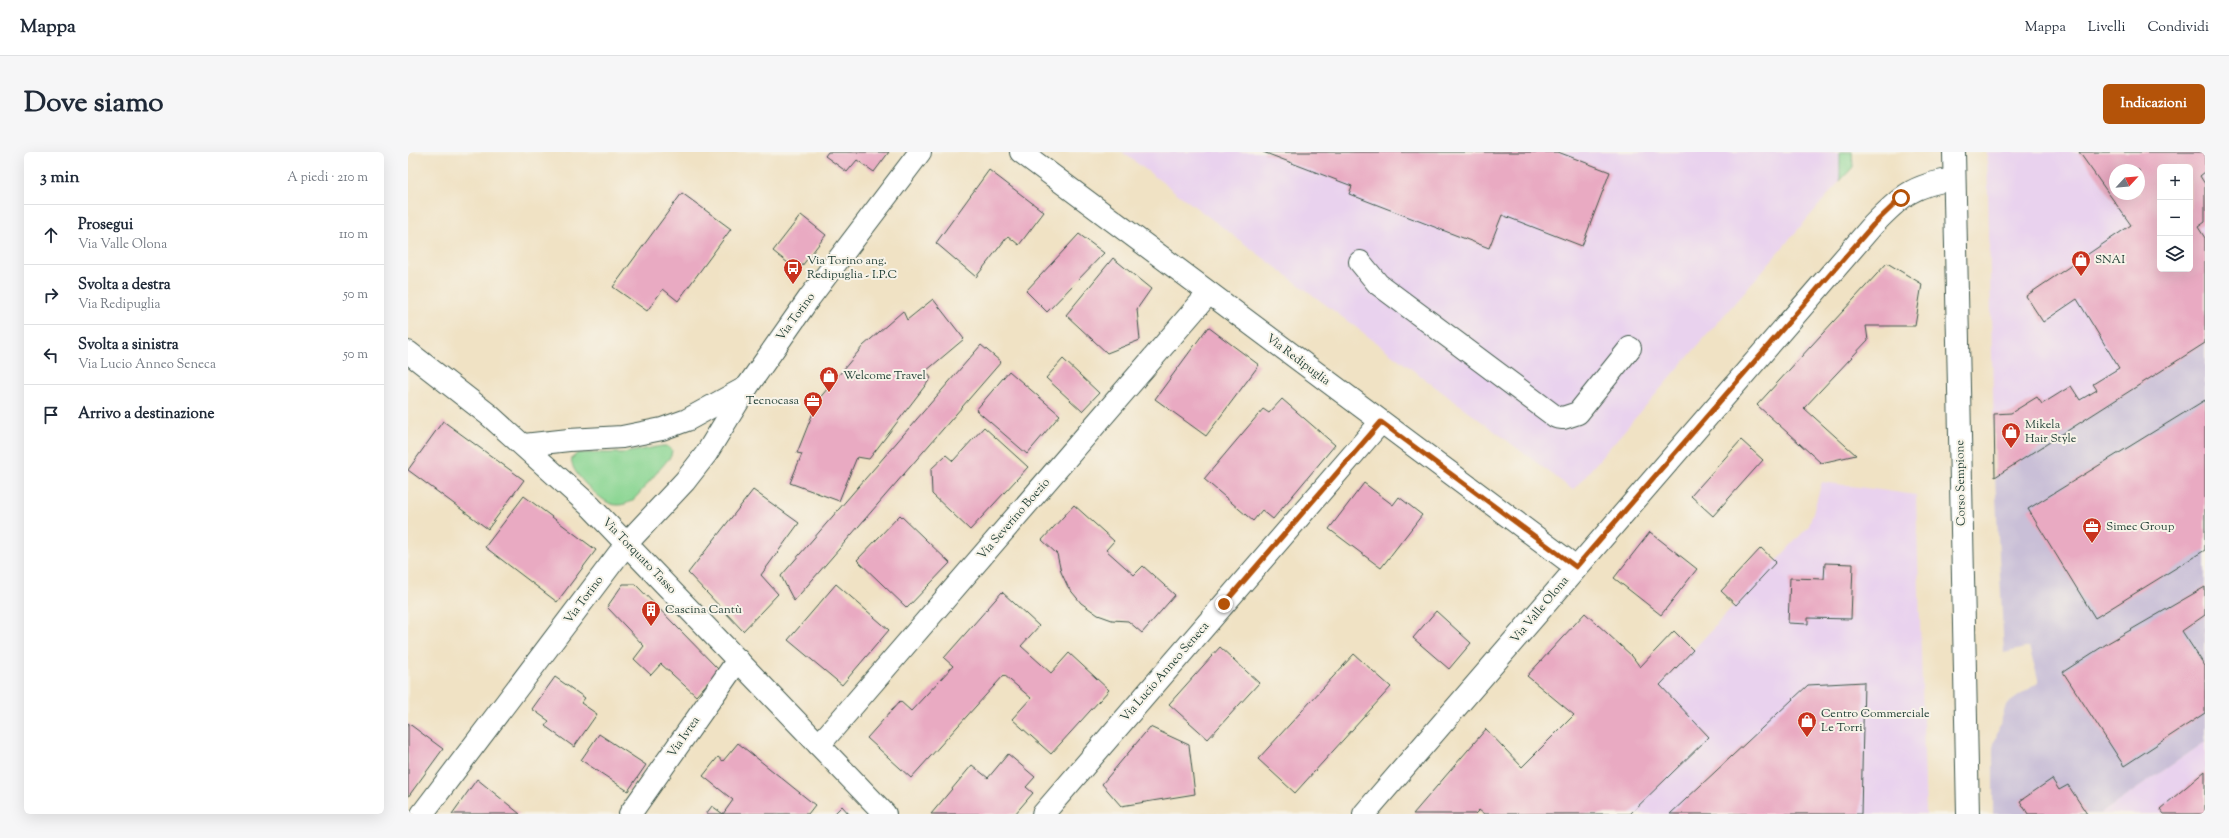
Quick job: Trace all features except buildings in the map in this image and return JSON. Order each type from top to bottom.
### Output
[{"type":"street","name":"Via Torino","points":[[422,814],[627,543],[695,469],[716,441],[747,387],[810,297],[920,152]]},
{"type":"street","name":"Via Redipuglia","points":[[1021,152],[1576,567]]},
{"type":"street","name":"Corso Sempione","points":[[1954,152],[1968,814]]},
{"type":"street","name":"Via Valle Olona","points":[[1364,814],[1576,567],[1886,212],[1901,198],[1921,186],[1954,179]]},
{"type":"street","points":[[1360,262],[1378,284],[1556,416],[1563,418],[1578,414],[1630,348]]},
{"type":"street","name":"Via Severino Boezio","points":[[819,745],[1209,293]]},
{"type":"street","name":"Via Torquato Tasso","points":[[408,352],[448,382],[524,445],[627,543],[885,814]]},
{"type":"street","name":"Via Torino","points":[[524,445],[569,440],[622,437],[662,429],[687,420],[747,387]]},
{"type":"street","name":"Via Lucio Anneo Seneca","points":[[1043,814],[1381,422]]},
{"type":"street","name":"Via Ivrea","points":[[630,814],[738,660]]},
{"type":"shaded area","points":[[1122,152],[1840,152],[1840,181],[1573,490]]},
{"type":"shaded area","points":[[1987,152],[2205,152],[2205,343],[1995,477]]},
{"type":"shaded area","points":[[2205,343],[2205,742],[2100,814],[1993,814],[1993,747],[2006,705],[2039,682],[2029,647],[2004,653],[1995,477]]},
{"type":"shaded area","points":[[1822,482],[1916,495],[1926,814],[1630,814],[1660,685],[1809,526]]},
{"type":"shaded area","points":[[2205,742],[2205,814],[2100,814]]},
{"type":"green space","points":[[1840,152],[1852,152],[1853,167],[1840,181]]},
{"type":"green space","points":[[667,446],[672,450],[671,456],[635,498],[622,505],[611,504],[600,497],[579,477],[574,470],[572,463],[572,458],[578,453],[624,453]]},
{"type":"place","name":"SNAI","points":[[2081,277]]},
{"type":"place","name":"Via Torino ang. Redipuglia - I.P.C","points":[[793,285]]},
{"type":"place","name":"Welcome Travel","points":[[829,393]]},
{"type":"place","name":"Tecnocasa","points":[[813,418]]},
{"type":"place","name":"Mikela Hair Style","points":[[2011,449]]},
{"type":"place","name":"Simec Group","points":[[2092,544]]},
{"type":"place","name":"Cascina Cantù","points":[[651,627]]},
{"type":"place","name":"Centro Commerciale Le Torri","points":[[1807,738]]},
{"type":"route","points":[[1224,604],[1381,422],[1576,567],[1873,225],[1901,198]]}]
